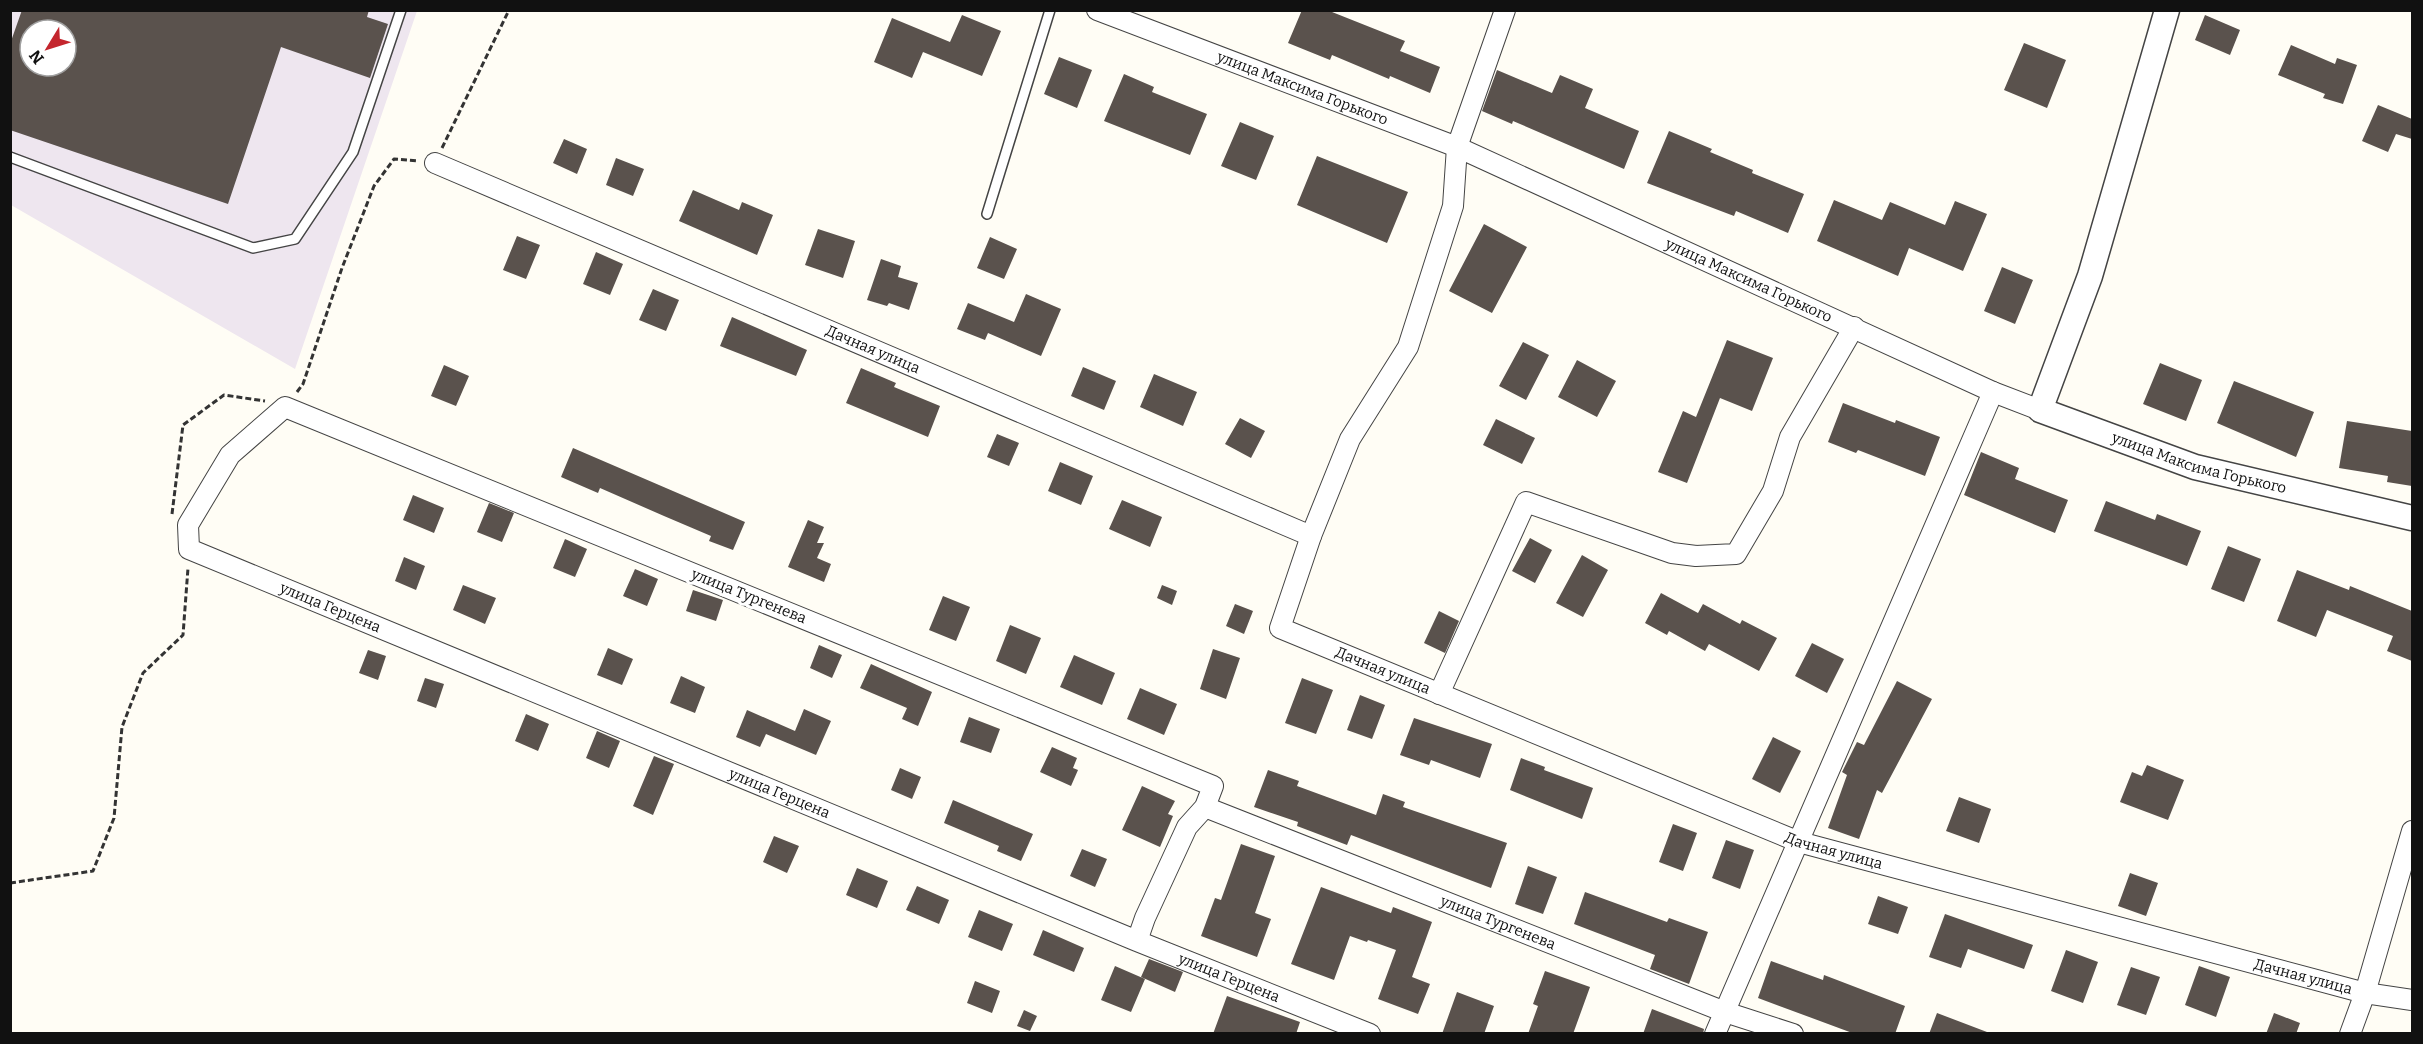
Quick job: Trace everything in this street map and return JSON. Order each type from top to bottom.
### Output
[{"type":"street","name":"улица Максима Горького","points":[[1097,10],[1457,147],[1993,392],[2195,467],[2412,518]]},
{"type":"street","points":[[1311,536],[1350,439],[1408,347],[1453,206],[1457,147],[1505,10]]},
{"type":"street","points":[[2040,410],[2090,276],[2167,10]]},
{"type":"street","name":"Дачная улица","points":[[435,163],[1311,536],[1280,628],[1798,842],[2365,993],[2412,1000]]},
{"type":"street","points":[[1439,694],[1526,502],[1672,552],[1696,556],[1736,554],[1773,491],[1790,437],[1854,327]]},
{"type":"street","points":[[1715,1034],[1993,392]]},
{"type":"street","points":[[189,549],[188,525],[230,455],[285,407]]},
{"type":"street","name":"улица Тургенева","points":[[285,407],[1213,786],[1205,807],[1725,1012],[1793,1034]]},
{"type":"street","name":"улица Герцена","points":[[189,549],[1137,941],[1370,1034]]},
{"type":"street","points":[[1137,941],[1145,918],[1187,827],[1205,807]]},
{"type":"street","points":[[2350,1034],[2365,993],[2412,831]]},
{"type":"lane","points":[[10,157],[253,248],[295,239],[353,153],[401,10]]},
{"type":"lane","points":[[987,214],[1050,10]]},
{"type":"path","points":[[10,883],[93,871],[114,818],[122,727],[144,673],[183,635],[189,549],[171,514],[183,425],[224,395],[259,399],[285,407],[303,384],[342,268],[374,186],[394,159],[435,163],[508,10]]},
{"type":"shaded area","points":[[11,11],[417,11],[295,369],[11,205]]},
{"type":"building","points":[[22,10],[369,10],[367,17],[388,24],[370,78],[281,47],[228,204],[10,130],[10,44],[18,21],[18,78],[78,78],[78,18],[19,18]]},
{"type":"building","points":[[1302,10],[1327,10],[1405,41],[1400,51],[1440,67],[1430,93],[1332,55],[1330,60],[1288,43]]},
{"type":"building","points":[[962,15],[1001,31],[982,76],[923,52],[912,78],[874,62],[892,18],[950,42]]},
{"type":"building","points":[[2205,15],[2240,30],[2230,55],[2195,40]]},
{"type":"building","points":[[2024,43],[2066,60],[2047,108],[2004,90]]},
{"type":"building","points":[[2291,45],[2335,64],[2337,58],[2357,65],[2343,104],[2323,98],[2325,94],[2278,75]]},
{"type":"building","points":[[1059,57],[1092,70],[1077,108],[1044,94]]},
{"type":"building","points":[[1497,70],[1552,93],[1560,75],[1593,89],[1585,108],[1639,131],[1624,169],[1513,121],[1512,124],[1482,111]]},
{"type":"building","points":[[1124,74],[1154,87],[1152,92],[1207,114],[1190,155],[1104,121]]},
{"type":"building","points":[[2378,105],[2412,119],[2412,139],[2396,134],[2388,152],[2362,141]]},
{"type":"building","points":[[1240,122],[1274,136],[1256,180],[1221,166]]},
{"type":"building","points":[[1669,131],[1712,149],[1710,152],[1753,170],[1752,173],[1804,194],[1788,233],[1736,211],[1734,216],[1647,183]]},
{"type":"building","points":[[564,139],[587,149],[577,174],[553,163]]},
{"type":"building","points":[[1317,156],[1408,192],[1387,243],[1297,205]]},
{"type":"building","points":[[616,158],[644,169],[633,196],[606,185]]},
{"type":"building","points":[[693,190],[739,210],[742,202],[773,215],[757,255],[679,221]]},
{"type":"building","points":[[1834,200],[1882,220],[1890,202],[1945,225],[1955,201],[1987,214],[1963,271],[1909,248],[1898,276],[1817,241]]},
{"type":"building","points":[[1484,224],[1527,247],[1492,313],[1449,291]]},
{"type":"building","points":[[818,229],[855,241],[843,278],[805,265]]},
{"type":"building","points":[[517,236],[540,245],[526,279],[503,270]]},
{"type":"building","points":[[990,237],[1017,249],[1004,279],[977,268]]},
{"type":"building","points":[[596,252],[623,264],[610,295],[583,284]]},
{"type":"building","points":[[881,259],[901,266],[898,277],[918,283],[909,310],[889,303],[887,306],[867,300]]},
{"type":"building","points":[[2002,267],[2033,280],[2015,324],[1984,311]]},
{"type":"building","points":[[653,289],[679,300],[666,331],[639,320]]},
{"type":"building","points":[[1026,294],[1061,309],[1041,356],[988,333],[985,340],[957,329],[968,303],[1014,322]]},
{"type":"building","points":[[732,317],[807,350],[796,376],[720,346]]},
{"type":"building","points":[[1727,340],[1773,358],[1752,411],[1720,398],[1687,483],[1658,472],[1683,411],[1696,417]]},
{"type":"building","points":[[1523,342],[1549,355],[1526,400],[1499,386]]},
{"type":"building","points":[[1577,360],[1616,381],[1597,417],[1558,397]]},
{"type":"building","points":[[2160,363],[2202,380],[2186,421],[2143,404]]},
{"type":"building","points":[[444,365],[469,376],[456,406],[431,396]]},
{"type":"building","points":[[1083,367],[1116,381],[1104,410],[1071,396]]},
{"type":"building","points":[[861,368],[896,383],[894,387],[940,406],[928,437],[846,403]]},
{"type":"building","points":[[1154,374],[1197,392],[1183,426],[1140,407]]},
{"type":"building","points":[[2234,381],[2314,412],[2296,457],[2217,423]]},
{"type":"building","points":[[1843,403],[1940,437],[1925,476],[1858,450],[1856,453],[1828,442]]},
{"type":"building","points":[[1240,418],[1265,431],[1251,458],[1225,444]]},
{"type":"building","points":[[1496,419],[1535,438],[1522,464],[1483,445]]},
{"type":"building","points":[[2347,421],[2412,431],[2412,486],[2387,482],[2388,476],[2339,468]]},
{"type":"building","points":[[997,434],[1019,443],[1009,466],[987,457]]},
{"type":"building","points":[[573,448],[745,522],[733,550],[709,541],[711,536],[600,488],[598,493],[561,477]]},
{"type":"building","points":[[1981,452],[2019,468],[2015,479],[2068,500],[2055,533],[1964,495]]},
{"type":"building","points":[[1060,462],[1093,476],[1081,505],[1048,491]]},
{"type":"building","points":[[413,495],[444,508],[434,533],[403,520]]},
{"type":"building","points":[[1122,500],[1162,517],[1150,547],[1109,529]]},
{"type":"building","points":[[2106,501],[2155,520],[2157,514],[2201,531],[2187,566],[2094,531]]},
{"type":"building","points":[[489,503],[514,513],[502,542],[477,532]]},
{"type":"building","points":[[808,520],[824,527],[817,543],[824,543],[817,558],[831,564],[824,582],[788,567]]},
{"type":"building","points":[[1530,538],[1552,550],[1535,583],[1512,571]]},
{"type":"building","points":[[565,539],[587,549],[575,577],[553,568]]},
{"type":"building","points":[[2228,546],[2261,559],[2244,602],[2211,589]]},
{"type":"building","points":[[1582,555],[1608,570],[1583,617],[1556,603]]},
{"type":"building","points":[[404,557],[425,566],[416,590],[395,581]]},
{"type":"building","points":[[635,569],[658,579],[647,606],[623,596]]},
{"type":"building","points":[[2297,570],[2349,590],[2350,586],[2412,611],[2412,661],[2387,651],[2393,636],[2327,610],[2316,637],[2277,621]]},
{"type":"building","points":[[463,585],[496,598],[485,624],[453,610]]},
{"type":"building","points":[[1162,585],[1177,591],[1172,605],[1157,598]]},
{"type":"building","points":[[693,590],[723,600],[716,621],[686,611]]},
{"type":"building","points":[[1661,593],[1698,613],[1703,604],[1740,624],[1742,620],[1777,638],[1759,671],[1709,644],[1705,651],[1669,631],[1667,635],[1645,623]]},
{"type":"building","points":[[943,596],[970,607],[956,641],[929,630]]},
{"type":"building","points":[[1235,604],[1253,611],[1244,634],[1226,626]]},
{"type":"building","points":[[1439,611],[1459,621],[1445,653],[1424,643]]},
{"type":"building","points":[[1010,625],[1041,638],[1026,674],[996,661]]},
{"type":"building","points":[[1812,643],[1844,659],[1827,693],[1795,676]]},
{"type":"building","points":[[819,645],[842,655],[832,678],[810,668]]},
{"type":"building","points":[[608,648],[633,659],[622,685],[597,675]]},
{"type":"building","points":[[1213,649],[1240,658],[1226,699],[1200,689]]},
{"type":"building","points":[[368,650],[386,656],[378,680],[359,673]]},
{"type":"building","points":[[1074,655],[1115,673],[1102,705],[1060,687]]},
{"type":"building","points":[[871,664],[932,692],[918,726],[902,719],[907,708],[860,688]]},
{"type":"building","points":[[681,676],[705,687],[695,713],[670,703]]},
{"type":"building","points":[[425,678],[444,684],[436,708],[417,701]]},
{"type":"building","points":[[1302,678],[1333,690],[1316,734],[1285,723]]},
{"type":"building","points":[[1897,681],[1932,699],[1882,793],[1877,790],[1859,839],[1828,828],[1847,775],[1842,772],[1857,742],[1864,745]]},
{"type":"building","points":[[1140,688],[1177,704],[1164,735],[1127,719]]},
{"type":"building","points":[[1360,695],[1385,705],[1372,739],[1347,730]]},
{"type":"building","points":[[804,709],[831,721],[816,755],[766,734],[760,747],[736,737],[747,710],[795,731]]},
{"type":"building","points":[[526,714],[549,724],[538,751],[515,741]]},
{"type":"building","points":[[969,717],[1000,729],[991,753],[960,742]]},
{"type":"building","points":[[1414,718],[1492,744],[1480,778],[1431,760],[1429,765],[1400,755]]},
{"type":"building","points":[[597,731],[620,741],[609,768],[586,758]]},
{"type":"building","points":[[1773,737],[1801,751],[1780,793],[1752,779]]},
{"type":"building","points":[[1052,747],[1077,758],[1073,768],[1078,770],[1071,786],[1040,772]]},
{"type":"building","points":[[654,756],[674,764],[653,815],[633,806]]},
{"type":"building","points":[[1521,758],[1545,767],[1544,770],[1593,788],[1582,819],[1510,790]]},
{"type":"building","points":[[2147,765],[2184,780],[2168,820],[2120,802],[2132,772],[2142,776]]},
{"type":"building","points":[[900,768],[921,777],[912,799],[891,790]]},
{"type":"building","points":[[1268,770],[1299,781],[1297,786],[1376,815],[1383,794],[1405,802],[1403,807],[1507,843],[1491,888],[1351,835],[1347,845],[1297,826],[1298,822],[1254,807]]},
{"type":"building","points":[[1142,786],[1175,801],[1168,814],[1173,816],[1160,847],[1122,830]]},
{"type":"building","points":[[1959,797],[1991,809],[1979,843],[1946,831]]},
{"type":"building","points":[[953,800],[1033,834],[1021,861],[997,851],[999,846],[944,823]]},
{"type":"building","points":[[1673,824],[1697,833],[1683,871],[1659,862]]},
{"type":"building","points":[[774,836],[799,846],[787,873],[763,862]]},
{"type":"building","points":[[1726,840],[1754,850],[1740,889],[1712,878]]},
{"type":"building","points":[[1241,844],[1275,856],[1255,913],[1271,919],[1257,957],[1201,936],[1215,898],[1221,900]]},
{"type":"building","points":[[1082,849],[1107,859],[1095,887],[1070,876]]},
{"type":"building","points":[[1528,866],[1557,877],[1543,914],[1515,904]]},
{"type":"building","points":[[857,868],[888,881],[877,908],[846,895]]},
{"type":"building","points":[[2130,873],[2158,883],[2146,916],[2118,906]]},
{"type":"building","points":[[917,886],[949,900],[939,924],[906,910]]},
{"type":"building","points":[[1321,887],[1391,913],[1393,907],[1432,922],[1412,977],[1430,984],[1418,1014],[1378,999],[1396,950],[1350,936],[1334,980],[1291,964]]},
{"type":"building","points":[[1585,892],[1667,922],[1669,918],[1708,932],[1689,984],[1650,969],[1655,955],[1574,924]]},
{"type":"building","points":[[1878,896],[1908,907],[1898,934],[1868,924]]},
{"type":"building","points":[[979,910],[1013,924],[1002,951],[968,937]]},
{"type":"building","points":[[1945,914],[2033,945],[2024,969],[1968,949],[1961,968],[1929,957]]},
{"type":"building","points":[[1043,930],[1084,948],[1074,972],[1033,955]]},
{"type":"building","points":[[2066,950],[2098,962],[2083,1003],[2051,991]]},
{"type":"building","points":[[1149,959],[1183,972],[1175,992],[1141,977]]},
{"type":"building","points":[[1771,961],[1823,980],[1824,975],[1905,1006],[1895,1034],[1855,1034],[1758,998]]},
{"type":"building","points":[[1115,966],[1145,979],[1131,1012],[1101,1000]]},
{"type":"building","points":[[2199,966],[2230,977],[2216,1017],[2185,1005]]},
{"type":"building","points":[[2131,967],[2160,977],[2146,1015],[2117,1005]]},
{"type":"building","points":[[1545,971],[1590,987],[1573,1034],[1528,1034],[1538,1006],[1533,1004]]},
{"type":"building","points":[[975,981],[1000,991],[992,1013],[967,1003]]},
{"type":"building","points":[[1457,992],[1494,1006],[1484,1034],[1442,1034]]},
{"type":"building","points":[[1227,996],[1300,1022],[1296,1034],[1213,1034]]},
{"type":"building","points":[[1652,1009],[1704,1029],[1703,1034],[1643,1034]]},
{"type":"building","points":[[1024,1010],[1037,1016],[1030,1031],[1017,1026]]},
{"type":"building","points":[[1937,1013],[1987,1032],[1986,1034],[1929,1034]]},
{"type":"building","points":[[2274,1013],[2300,1023],[2296,1034],[2266,1034]]}]
